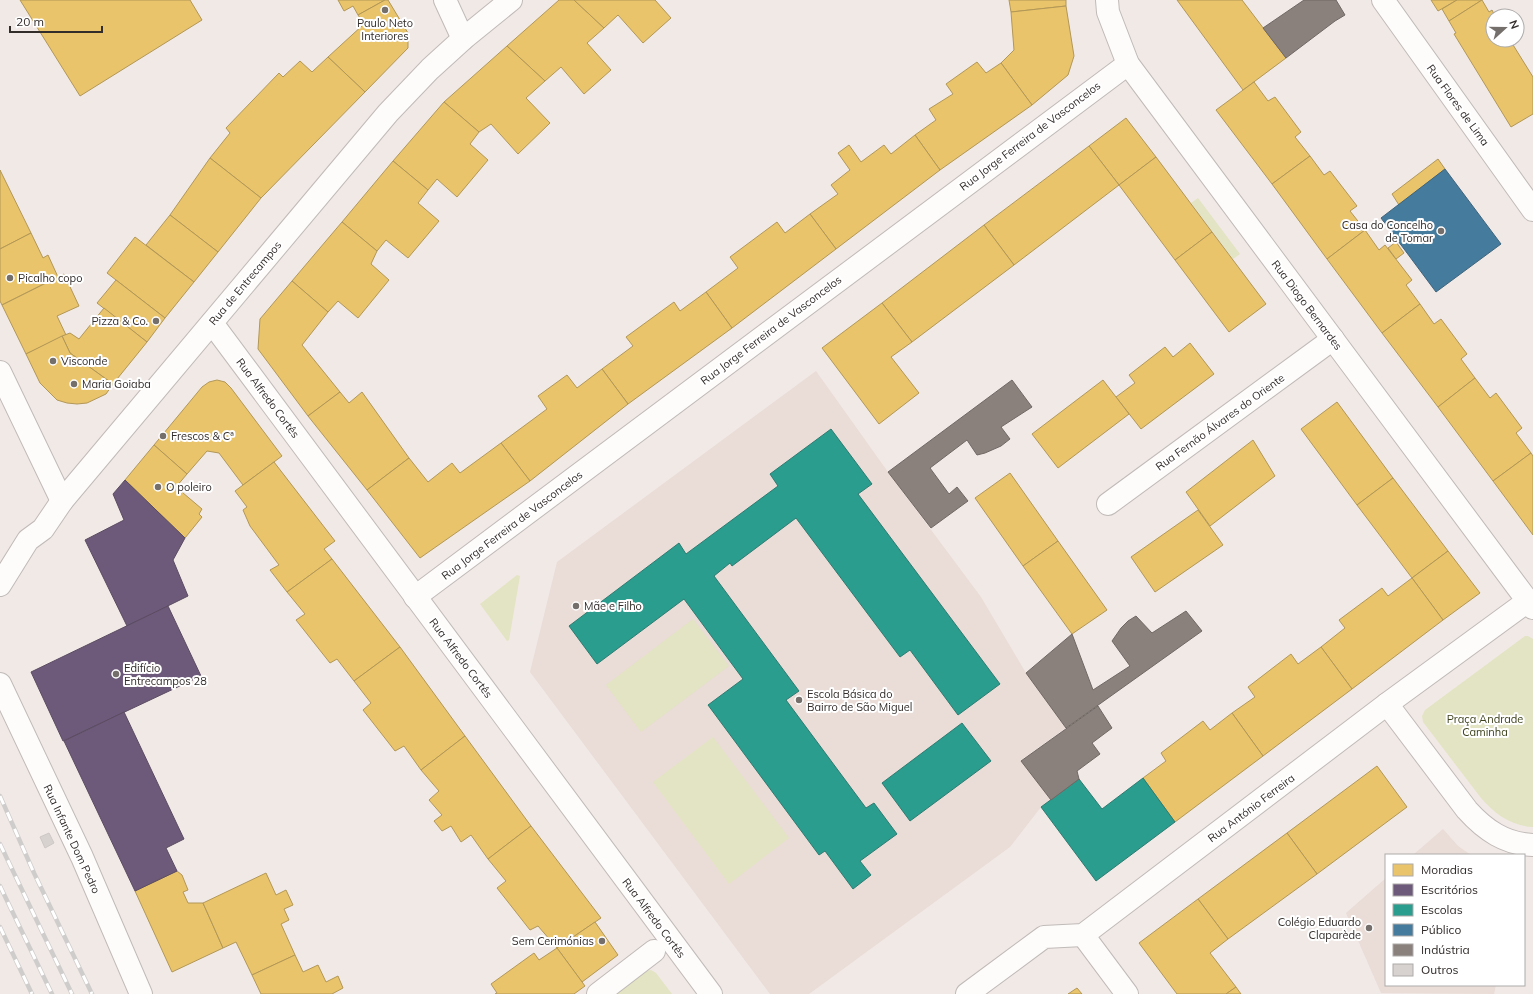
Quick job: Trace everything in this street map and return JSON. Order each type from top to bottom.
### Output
[{"type":"street","points":[[445,0],[463,39]]},
{"type":"street","name":"Rua de Entrecampos","points":[[0,585],[28,540],[43,528],[62,501],[388,113],[412,87],[463,39],[511,0]]},
{"type":"street","name":"Rua Diogo Bernardes","points":[[1107,0],[1108,12],[1128,64],[1530,604]]},
{"type":"street","name":"Rua Flores de Lima","points":[[1383,0],[1533,210]]},
{"type":"street","name":"Rua Jorge Ferreira de Vasconcelos","points":[[415,597],[1128,64]]},
{"type":"street","name":"Rua Alfredo Cortês","points":[[212,323],[711,994]]},
{"type":"street","name":"Rua Fernão Álvares do Oriente","points":[[1108,504],[1333,339]]},
{"type":"street","points":[[0,372],[62,501]]},
{"type":"street","name":"Rua António Ferreira","points":[[1083,935],[1387,704],[1530,604]]},
{"type":"street","name":"Rua Infante Dom Pedro","points":[[0,684],[82,858],[141,994]]},
{"type":"street","points":[[1387,704],[1466,810],[1479,824],[1492,834],[1508,841],[1533,846]]},
{"type":"street","points":[[968,994],[1044,937],[1083,935],[1127,994]]},
{"type":"street","points":[[598,994],[654,950]]},
{"type":"shaded area","name":"Escola Básica do Bairro de São Miguel","points":[[816,371],[888,472],[981,597],[1026,673],[1066,728],[1021,760],[1051,800],[1041,807],[1010,847],[809,994],[770,994],[530,672],[557,562]]},
{"type":"shaded area","points":[[1443,829],[1458,846],[1470,854],[1414,854]]},
{"type":"shaded area","name":"Colégio Eduardo Claparède","points":[[1385,879],[1385,986],[1496,986],[1494,994],[1381,993],[1346,913]]},
{"type":"green space","points":[[1198,198],[1240,254],[1233,259],[1191,203]]},
{"type":"green space","points":[[517,575],[520,576],[509,640],[507,641],[480,604]]},
{"type":"green space","points":[[693,619],[729,666],[641,732],[606,685]]},
{"type":"green space","name":"Praça Andrade Caminha","points":[[1525,636],[1533,639],[1533,827],[1511,822],[1486,804],[1423,722],[1422,716],[1425,710]]},
{"type":"green space","points":[[713,737],[789,838],[729,884],[653,782]]},
{"type":"green space","points":[[651,970],[656,973],[672,994],[615,994],[645,971]]},
{"type":"building: Moradias","points":[[20,0],[190,0],[202,20],[80,96]]},
{"type":"building: Moradias","points":[[338,0],[385,0],[358,15],[353,6],[344,11]]},
{"type":"building: Moradias","points":[[385,0],[388,0],[408,33],[408,48],[365,92],[328,57],[364,24],[358,15]]},
{"type":"building: Moradias","points":[[559,0],[574,0],[604,28],[587,43],[611,70],[584,94],[561,67],[545,81],[507,46]]},
{"type":"building: Moradias","points":[[574,0],[655,0],[671,18],[643,43],[618,15],[604,28]]},
{"type":"building: Moradias","points":[[1009,0],[1066,0],[1066,6],[1011,12]]},
{"type":"building: Moradias","points":[[1177,0],[1242,0],[1286,58],[1243,90]]},
{"type":"building: Moradias","points":[[1431,0],[1457,0],[1438,11]]},
{"type":"building: Moradias","points":[[1457,0],[1482,0],[1449,21],[1442,9]]},
{"type":"building: Moradias","points":[[1482,0],[1487,8],[1485,8],[1485,48],[1515,48],[1533,77],[1533,114],[1511,127],[1454,34],[1456,33],[1449,21]]},
{"type":"building: Moradias","points":[[1066,6],[1074,56],[1068,75],[1032,105],[1001,63],[1014,50],[1011,12]]},
{"type":"building: Moradias","points":[[507,46],[545,81],[526,98],[550,123],[518,154],[491,124],[479,132],[444,102]]},
{"type":"building: Moradias","points":[[328,57],[365,92],[261,198],[210,158],[230,133],[226,128],[279,73],[283,77],[300,61],[312,72]]},
{"type":"building: Moradias","points":[[977,62],[986,73],[1001,63],[1032,105],[940,170],[915,135],[936,120],[929,109],[953,94],[946,84]]},
{"type":"building: Moradias","points":[[1254,82],[1268,101],[1275,97],[1301,132],[1295,137],[1310,156],[1272,184],[1216,110]]},
{"type":"building: Moradias","points":[[444,102],[479,132],[470,144],[488,160],[457,197],[437,179],[428,190],[393,161]]},
{"type":"building: Moradias","points":[[1126,118],[1156,157],[1119,185],[1089,146]]},
{"type":"building: Moradias","points":[[915,135],[940,170],[836,249],[810,214],[838,194],[831,185],[850,170],[838,153],[849,145],[861,162],[884,145],[891,154]]},
{"type":"building: Moradias","points":[[1089,146],[1119,185],[1014,265],[984,225]]},
{"type":"building: Moradias","points":[[1310,156],[1324,175],[1330,171],[1357,206],[1350,211],[1365,230],[1327,259],[1272,184]]},
{"type":"building: Moradias","points":[[1156,157],[1212,232],[1175,260],[1119,185]]},
{"type":"building: Moradias","points":[[210,158],[261,198],[218,252],[170,215]]},
{"type":"building: Moradias","points":[[1438,159],[1445,169],[1399,205],[1392,194]]},
{"type":"building: Moradias","points":[[393,161],[428,190],[418,203],[439,221],[408,258],[386,240],[377,251],[342,222]]},
{"type":"building: Moradias","points":[[0,170],[31,233],[0,249]]},
{"type":"building: Moradias","points":[[810,214],[836,249],[732,328],[706,292],[738,268],[730,257],[777,222],[785,233]]},
{"type":"building: Moradias","points":[[170,215],[218,252],[194,282],[146,245]]},
{"type":"building: Moradias","points":[[342,222],[377,251],[371,264],[389,280],[358,318],[338,301],[328,312],[292,281]]},
{"type":"building: Moradias","points":[[984,225],[1014,265],[912,342],[882,303]]},
{"type":"building: Moradias","points":[[1365,230],[1379,250],[1385,245],[1412,280],[1406,285],[1420,304],[1382,333],[1327,259]]},
{"type":"building: Moradias","points":[[1212,232],[1266,304],[1229,332],[1175,260]]},
{"type":"building: Moradias","points":[[31,233],[43,258],[48,255],[58,277],[2,305],[0,301],[0,249]]},
{"type":"building: Moradias","points":[[135,237],[194,282],[165,318],[107,273]]},
{"type":"building: Moradias","points":[[1396,242],[1404,253],[1396,259],[1388,248]]},
{"type":"building: Moradias","points":[[64,274],[79,306],[57,316],[66,335],[26,354],[2,305]]},
{"type":"building: Moradias","points":[[116,280],[165,318],[147,342],[97,303]]},
{"type":"building: Moradias","points":[[292,281],[328,312],[302,345],[340,392],[308,416],[258,349],[260,319]]},
{"type":"building: Moradias","points":[[706,292],[732,328],[628,404],[602,369],[633,346],[626,337],[674,302],[680,311]]},
{"type":"building: Moradias","points":[[882,303],[912,342],[891,357],[919,393],[879,424],[822,348]]},
{"type":"building: Moradias","points":[[1420,304],[1434,324],[1441,319],[1467,354],[1461,359],[1475,378],[1438,407],[1382,333]]},
{"type":"building: Moradias","points":[[104,308],[147,342],[113,384],[70,353],[62,336],[70,333],[79,339]]},
{"type":"building: Moradias","points":[[62,336],[70,353],[113,384],[106,394],[87,403],[67,403],[57,400],[40,383],[26,354]]},
{"type":"building: Moradias","points":[[1190,343],[1214,374],[1141,429],[1116,397],[1135,383],[1129,375],[1165,347],[1173,357]]},
{"type":"building: Moradias","points":[[602,369],[628,404],[530,481],[501,443],[547,409],[538,396],[567,375],[577,388]]},
{"type":"building: Moradias","points":[[1475,378],[1490,398],[1496,393],[1522,428],[1516,433],[1531,453],[1493,481],[1438,407]]},
{"type":"building: Moradias","points":[[217,380],[225,382],[231,388],[282,456],[243,485],[219,453],[207,451],[187,474],[154,445],[202,387],[209,382]]},
{"type":"building: Moradias","points":[[1103,380],[1129,414],[1058,468],[1032,434]]},
{"type":"building: Moradias","points":[[340,392],[349,403],[362,392],[409,458],[367,490],[308,416]]},
{"type":"building: Moradias","points":[[1337,402],[1393,478],[1357,505],[1301,429]]},
{"type":"building: Moradias","points":[[1253,440],[1275,476],[1210,526],[1186,492]]},
{"type":"building: Moradias","points":[[501,443],[530,481],[420,558],[367,490],[409,458],[428,482],[452,463],[460,473]]},
{"type":"building: Moradias","points":[[154,445],[187,474],[176,487],[202,509],[199,514],[202,517],[185,538],[125,480]]},
{"type":"building: Moradias","points":[[1531,453],[1533,456],[1533,535],[1493,481]]},
{"type":"building: Moradias","points":[[274,462],[335,541],[324,549],[332,559],[287,592],[270,570],[279,565],[250,526],[243,510],[247,507],[235,491]]},
{"type":"building: Moradias","points":[[1010,473],[1058,541],[1023,566],[975,498]]},
{"type":"building: Moradias","points":[[1393,478],[1448,551],[1412,578],[1357,505]]},
{"type":"building: Moradias","points":[[1198,510],[1223,545],[1155,592],[1131,557]]},
{"type":"building: Moradias","points":[[1058,541],[1107,610],[1072,634],[1023,566]]},
{"type":"building: Moradias","points":[[1448,551],[1480,593],[1443,620],[1412,578]]},
{"type":"building: Moradias","points":[[332,559],[400,647],[354,681],[337,659],[330,663],[296,620],[305,614],[287,592]]},
{"type":"building: Moradias","points":[[1412,578],[1443,620],[1352,689],[1321,647],[1345,628],[1339,620],[1382,588],[1388,596]]},
{"type":"building: Moradias","points":[[400,647],[465,736],[421,770],[404,746],[395,751],[363,710],[371,703],[354,681]]},
{"type":"building: Moradias","points":[[1321,647],[1352,689],[1263,756],[1232,713],[1255,697],[1248,687],[1291,654],[1298,664]]},
{"type":"building: Moradias","points":[[1232,713],[1263,756],[1175,822],[1143,778],[1166,761],[1161,753],[1203,721],[1210,730]]},
{"type":"building: Moradias","points":[[465,736],[531,826],[488,859],[471,835],[461,842],[451,826],[442,831],[434,821],[442,815],[429,800],[439,791],[421,770]]},
{"type":"building: Moradias","points":[[1377,766],[1407,807],[1317,874],[1287,833]]},
{"type":"building: Moradias","points":[[531,826],[601,918],[557,948],[538,926],[530,930],[497,888],[506,881],[488,859]]},
{"type":"building: Moradias","points":[[1287,833],[1317,874],[1228,939],[1198,899]]},
{"type":"building: Moradias","points":[[177,871],[182,875],[188,890],[183,892],[188,903],[203,903],[223,948],[172,972],[135,891]]},
{"type":"building: Moradias","points":[[266,873],[276,895],[286,890],[293,905],[284,909],[289,920],[281,924],[295,955],[252,975],[236,942],[223,948],[203,903]]},
{"type":"building: Moradias","points":[[1198,899],[1228,939],[1210,953],[1236,987],[1226,994],[1177,994],[1139,943]]},
{"type":"building: Moradias","points":[[595,922],[618,955],[582,982],[557,948]]},
{"type":"building: Moradias","points":[[557,948],[585,986],[574,994],[495,994],[497,993],[491,984],[534,953],[539,960]]},
{"type":"building: Moradias","points":[[295,955],[303,972],[318,965],[326,982],[338,976],[343,988],[332,994],[261,994],[252,975]]},
{"type":"building: Moradias","points":[[1236,987],[1241,994],[1226,994]]},
{"type":"building: Moradias","points":[[1077,988],[1082,994],[1068,994]]},
{"type":"building: Escritórios","points":[[125,480],[185,538],[173,560],[188,596],[127,626],[85,540],[124,520],[113,494]]},
{"type":"building: Escritórios","name":"Edifício Entrecampos 28","points":[[168,606],[201,676],[63,741],[31,672]]},
{"type":"building: Escritórios","name":"Edifício Entrecampos 28","points":[[124,712],[184,839],[166,848],[177,871],[135,891],[64,741]]},
{"type":"building: Escolas","points":[[831,429],[872,484],[858,494],[1000,684],[958,715],[910,650],[900,657],[796,518],[732,566],[730,563],[714,576],[799,691],[786,700],[866,808],[874,803],[897,834],[860,861],[871,875],[853,889],[825,851],[819,855],[708,705],[743,679],[684,599],[597,664],[569,626],[679,543],[686,554],[778,486],[770,474]]},
{"type":"building: Escolas","points":[[962,723],[991,761],[910,821],[882,783]]},
{"type":"building: Escolas","points":[[1143,778],[1175,822],[1096,881],[1041,807],[1079,779],[1102,809]]},
{"type":"building: Público","name":"Casa do Concelho de Tomar","points":[[1445,169],[1501,244],[1436,292],[1381,218]]},
{"type":"building: Indústria","points":[[1304,0],[1336,0],[1345,15],[1286,58],[1263,28]]},
{"type":"building: Indústria","points":[[1012,380],[1032,407],[1001,427],[1010,439],[1001,446],[977,455],[967,440],[930,468],[949,494],[957,487],[968,501],[931,528],[888,472]]},
{"type":"building: Indústria","points":[[1186,611],[1202,631],[1066,728],[1026,673],[1072,634],[1093,690],[1130,666],[1112,641],[1128,621],[1136,616],[1152,633]]},
{"type":"building: Indústria","points":[[1098,706],[1112,728],[1092,743],[1100,754],[1077,771],[1079,779],[1051,800],[1021,761]]},
{"type":"building: Outros","points":[[49,833],[54,843],[45,848],[40,837]]},
{"type":"railway","points":[[0,796],[34,873],[92,994]]},
{"type":"railway","points":[[0,844],[72,994]]},
{"type":"railway","points":[[0,886],[52,994]]},
{"type":"railway","points":[[0,927],[32,994]]},
{"type":"place","name":"Paulo Neto Interiores","points":[[385,10]]},
{"type":"place","name":"Casa do Concelho de Tomar","points":[[1441,231]]},
{"type":"place","name":"Picalho copo","points":[[10,278]]},
{"type":"place","name":"Pizza & Co.","points":[[156,321]]},
{"type":"place","name":"Visconde","points":[[53,361]]},
{"type":"place","name":"Maria Goiaba","points":[[74,384]]},
{"type":"place","name":"Frescos & Cª","points":[[163,436]]},
{"type":"place","name":"O poleiro","points":[[158,487]]},
{"type":"place","name":"Mãe e Filho","points":[[576,606]]},
{"type":"place","name":"Edifício Entrecampos 28","points":[[116,674]]},
{"type":"place","name":"Escola Básica do Bairro de São Miguel","points":[[799,700]]},
{"type":"place","name":"Colégio Eduardo Claparède","points":[[1369,928]]},
{"type":"place","name":"Sem Cerimónias","points":[[602,941]]}]
